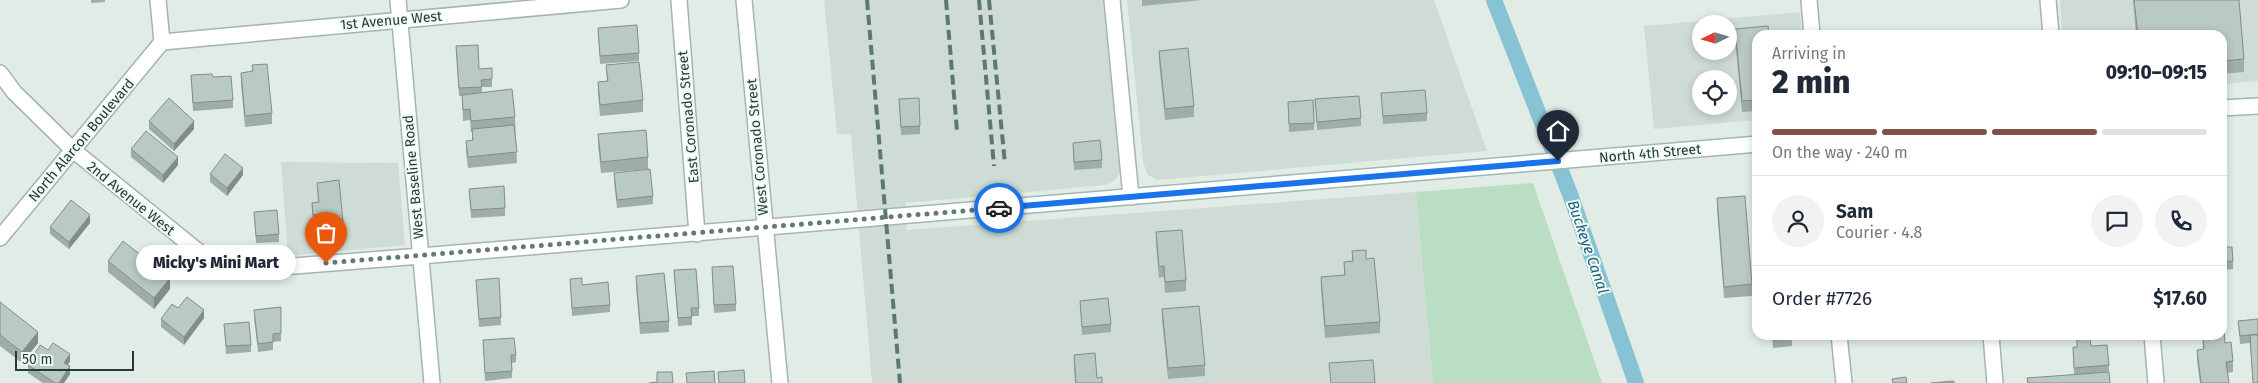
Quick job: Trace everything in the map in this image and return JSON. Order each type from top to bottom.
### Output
[{"type":"street","points":[[158,0],[162,42]]},
{"type":"street","name":"West Baseline Road","points":[[398,0],[432,383]]},
{"type":"street","name":"1st Avenue West","points":[[162,42],[621,0]]},
{"type":"street","name":"East Coronado Street","points":[[678,0],[698,234]]},
{"type":"street","name":"West Coronado Street","points":[[744,0],[780,383]]},
{"type":"street","points":[[1112,0],[1131,197]]},
{"type":"street","points":[[1809,0],[1812,30]]},
{"type":"street","points":[[2048,0],[2051,30]]},
{"type":"street","name":"North Alarcon Boulevard","points":[[0,238],[162,42]]},
{"type":"street","name":"2nd Avenue West","points":[[0,73],[14,92],[73,150],[220,269],[230,271],[765,228]]},
{"type":"street","points":[[2227,108],[2258,106]]},
{"type":"street","name":"North 4th Street","points":[[765,228],[1752,144]]},
{"type":"street","points":[[1840,340],[1844,383]]},
{"type":"street","points":[[1991,340],[1995,383]]},
{"type":"street","points":[[2152,340],[2156,383]]},
{"type":"shaded area","points":[[824,0],[1103,0],[1120,171],[1116,179],[1106,185],[905,203],[907,230],[1416,192],[1433,383],[872,383],[851,134],[837,134]]},
{"type":"shaded area","points":[[1127,0],[1434,0],[1487,151],[1157,180],[1147,174],[1143,161]]},
{"type":"shaded area","points":[[2060,0],[2258,0],[2258,81],[2227,84],[2227,30],[2062,30]]},
{"type":"shaded area","points":[[1800,12],[1802,30],[1752,30],[1752,120],[1654,129],[1644,26],[1692,22],[1692,60],[1738,60],[1738,18]]},
{"type":"shaded area","points":[[281,162],[398,163],[405,245],[288,256]]},
{"type":"green space","points":[[1533,183],[1602,383],[1433,383],[1416,192]]},
{"type":"building","points":[[2134,0],[2239,0],[2244,59],[2227,61],[2227,30],[2137,30]]},
{"type":"building","points":[[637,25],[639,53],[600,56],[598,28]]},
{"type":"building","points":[[1768,26],[1768,30],[1752,30],[1752,100],[1742,101],[1738,60],[1738,29]]},
{"type":"building","points":[[478,45],[479,69],[492,68],[492,79],[481,80],[482,87],[459,88],[456,46]]},
{"type":"building","points":[[1188,48],[1194,106],[1165,109],[1159,51]]},
{"type":"building","points":[[639,62],[643,100],[600,105],[598,82],[608,81],[606,65]]},
{"type":"building","points":[[267,64],[272,113],[245,116],[241,73],[253,71],[252,65]]},
{"type":"building","points":[[212,74],[213,77],[231,76],[233,100],[193,103],[191,75]]},
{"type":"building","points":[[512,89],[515,117],[471,121],[470,109],[463,110],[462,95]]},
{"type":"building","points":[[1425,90],[1427,113],[1383,116],[1381,93]]},
{"type":"building","points":[[1359,96],[1361,118],[1317,122],[1315,99]]},
{"type":"building","points":[[169,98],[194,121],[174,144],[149,121]]},
{"type":"building","points":[[919,98],[920,126],[901,127],[899,99]]},
{"type":"building","points":[[1313,100],[1314,123],[1289,124],[1288,102]]},
{"type":"building","points":[[514,125],[517,152],[468,157],[466,141],[473,140],[472,129]]},
{"type":"building","points":[[646,130],[648,157],[601,162],[598,134]]},
{"type":"building","points":[[146,131],[178,157],[163,175],[131,149]]},
{"type":"building","points":[[1100,140],[1102,160],[1074,162],[1073,143]]},
{"type":"building","points":[[225,154],[243,168],[227,188],[210,174]]},
{"type":"building","points":[[650,169],[653,196],[617,200],[614,173]]},
{"type":"building","points":[[339,180],[343,222],[320,224],[320,215],[313,215],[312,203],[319,202],[317,183]]},
{"type":"building","points":[[504,186],[505,208],[471,210],[469,189]]},
{"type":"building","points":[[1745,196],[1752,284],[1724,287],[1717,198]]},
{"type":"building","points":[[71,200],[90,215],[69,242],[50,227]]},
{"type":"building","points":[[277,210],[279,234],[256,236],[254,212]]},
{"type":"building","points":[[1182,230],[1186,280],[1165,282],[1164,266],[1159,267],[1156,232]]},
{"type":"building","points":[[123,241],[170,278],[154,298],[108,261]]},
{"type":"building","points":[[2227,247],[2232,247],[2233,261],[2227,262]]},
{"type":"building","points":[[1366,250],[1366,259],[1374,258],[1380,322],[1325,326],[1321,277],[1345,275],[1344,262],[1353,261],[1352,251]]},
{"type":"building","points":[[733,266],[736,304],[714,305],[712,267]]},
{"type":"building","points":[[696,269],[699,308],[691,308],[692,317],[678,318],[674,270]]},
{"type":"building","points":[[664,273],[669,321],[640,323],[636,276]]},
{"type":"building","points":[[499,278],[501,317],[479,319],[476,280]]},
{"type":"building","points":[[582,278],[582,285],[608,282],[610,305],[572,308],[570,279]]},
{"type":"building","points":[[187,297],[204,310],[184,337],[161,319],[172,304],[178,308]]},
{"type":"building","points":[[1108,298],[1111,324],[1082,327],[1080,301]]},
{"type":"building","points":[[0,302],[38,332],[22,352],[0,335]]},
{"type":"building","points":[[1199,306],[1205,365],[1168,368],[1162,309]]},
{"type":"building","points":[[281,307],[281,333],[273,334],[273,342],[258,344],[254,310]]},
{"type":"building","points":[[2258,319],[2258,334],[2240,336],[2238,321]]},
{"type":"building","points":[[249,322],[251,345],[226,346],[224,324]]},
{"type":"building","points":[[2250,335],[2258,335],[2258,383],[2253,383]]},
{"type":"building","points":[[514,338],[516,355],[511,355],[512,371],[485,373],[483,340]]},
{"type":"building","points":[[2077,340],[2090,340],[2091,346],[2107,345],[2109,365],[2074,368],[2073,347],[2077,347]]},
{"type":"building","points":[[2203,340],[2225,340],[2225,343],[2231,342],[2233,361],[2226,362],[2229,383],[2201,383],[2197,350],[2204,349]]},
{"type":"building","points":[[53,343],[70,354],[64,363],[70,366],[59,383],[55,383],[28,365],[40,345],[48,350]]},
{"type":"building","points":[[1095,353],[1097,378],[1102,377],[1102,383],[1076,383],[1074,355]]},
{"type":"building","points":[[1373,360],[1375,383],[1331,383],[1329,363]]},
{"type":"building","points":[[744,370],[745,383],[719,383],[718,372]]},
{"type":"building","points":[[714,371],[715,383],[687,383],[686,373]]},
{"type":"building","points":[[657,372],[672,372],[673,383],[649,383],[657,382]]},
{"type":"building","points":[[2109,372],[2110,383],[2028,383],[2027,378]]},
{"type":"building","points":[[1906,377],[1907,383],[1893,383],[1892,379]]},
{"type":"building","points":[[1954,381],[1954,383],[1931,383]]},
{"type":"waterway","name":"Buckeye Canal","points":[[1494,0],[1570,194],[1636,383]]},
{"type":"railway","points":[[867,0],[900,383]]},
{"type":"railway","points":[[946,0],[957,131]]},
{"type":"railway","points":[[979,0],[994,166]]},
{"type":"railway","points":[[989,0],[1005,164]]},
{"type":"way so far","points":[[326,263],[999,208]]},
{"type":"place","name":"Micky's Mini Mart","points":[[326,263]]},
{"type":"route","points":[[999,208],[1558,161]]}]
